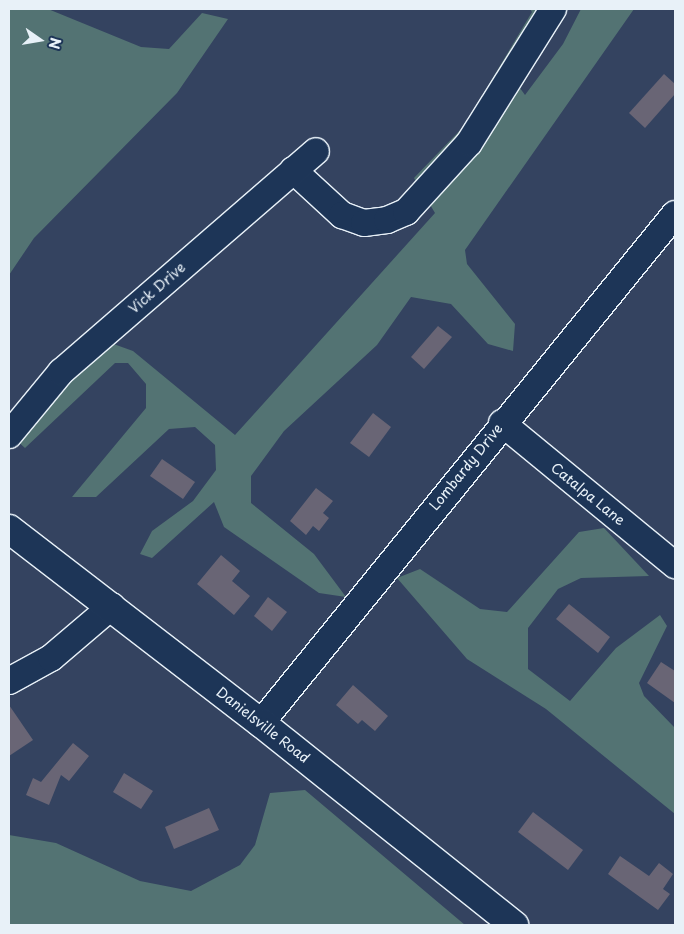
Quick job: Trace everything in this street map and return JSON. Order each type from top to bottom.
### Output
[{"type":"main road","name":"Danielsville Road","points":[[9,529],[112,606],[514,925]]},
{"type":"street","points":[[293,170],[342,215],[364,223],[387,220],[406,212],[470,144],[553,9]]},
{"type":"street","name":"Vick Drive","points":[[9,435],[61,372],[316,151]]},
{"type":"street","name":"Lombardy Drive","points":[[261,723],[502,423],[675,214]]},
{"type":"street","name":"Catalpa Lane","points":[[502,423],[675,565]]},
{"type":"street","points":[[9,681],[51,658],[112,606]]},
{"type":"green space","points":[[9,9],[48,9],[141,47],[169,49],[202,13],[228,19],[177,93],[34,238],[9,275]]},
{"type":"green space","points":[[530,9],[545,9],[517,84],[525,95],[563,44],[581,9],[634,9],[465,250],[467,264],[515,324],[513,351],[488,344],[451,304],[411,297],[377,345],[284,431],[251,476],[251,503],[314,554],[346,597],[319,593],[224,527],[214,502],[152,558],[140,554],[152,531],[193,501],[216,470],[215,445],[195,427],[169,429],[96,497],[72,497],[146,408],[146,384],[128,363],[115,363],[25,448],[15,439],[108,342],[133,351],[235,435],[435,213],[414,178],[464,126],[532,12]]},
{"type":"green space","points":[[604,528],[649,576],[581,578],[558,589],[528,628],[528,669],[570,701],[616,648],[660,615],[667,626],[639,683],[644,696],[675,728],[675,814],[546,709],[467,659],[397,578],[420,569],[480,609],[507,612],[579,532]]},
{"type":"green space","points":[[305,790],[465,925],[9,925],[9,835],[56,843],[140,881],[191,891],[240,865],[255,845],[270,793]]},
{"type":"building","points":[[664,74],[675,84],[675,94],[645,128],[629,113]]},
{"type":"building","points":[[438,326],[452,337],[424,369],[411,357]]},
{"type":"building","points":[[373,413],[391,427],[369,457],[350,443]]},
{"type":"building","points":[[162,459],[195,482],[183,499],[150,476]]},
{"type":"building","points":[[316,488],[333,501],[323,513],[329,518],[319,531],[313,526],[306,535],[290,521]]},
{"type":"building","points":[[221,555],[240,571],[232,581],[250,596],[234,615],[197,584]]},
{"type":"building","points":[[268,597],[287,612],[272,631],[254,616]]},
{"type":"building","points":[[569,604],[610,637],[598,653],[556,619]]},
{"type":"building","points":[[661,662],[675,671],[675,703],[647,683]]},
{"type":"building","points":[[353,685],[388,716],[375,731],[362,720],[358,724],[336,705]]},
{"type":"building","points":[[9,705],[33,740],[9,756]]},
{"type":"building","points":[[73,743],[89,756],[69,781],[61,775],[49,805],[26,795],[33,778],[41,782]]},
{"type":"building","points":[[124,773],[153,791],[141,809],[113,792]]},
{"type":"building","points":[[209,808],[219,830],[174,849],[165,827]]},
{"type":"building","points":[[533,812],[583,850],[568,870],[518,832]]},
{"type":"building","points":[[620,856],[649,876],[659,863],[673,874],[663,889],[670,894],[658,910],[608,874]]}]
